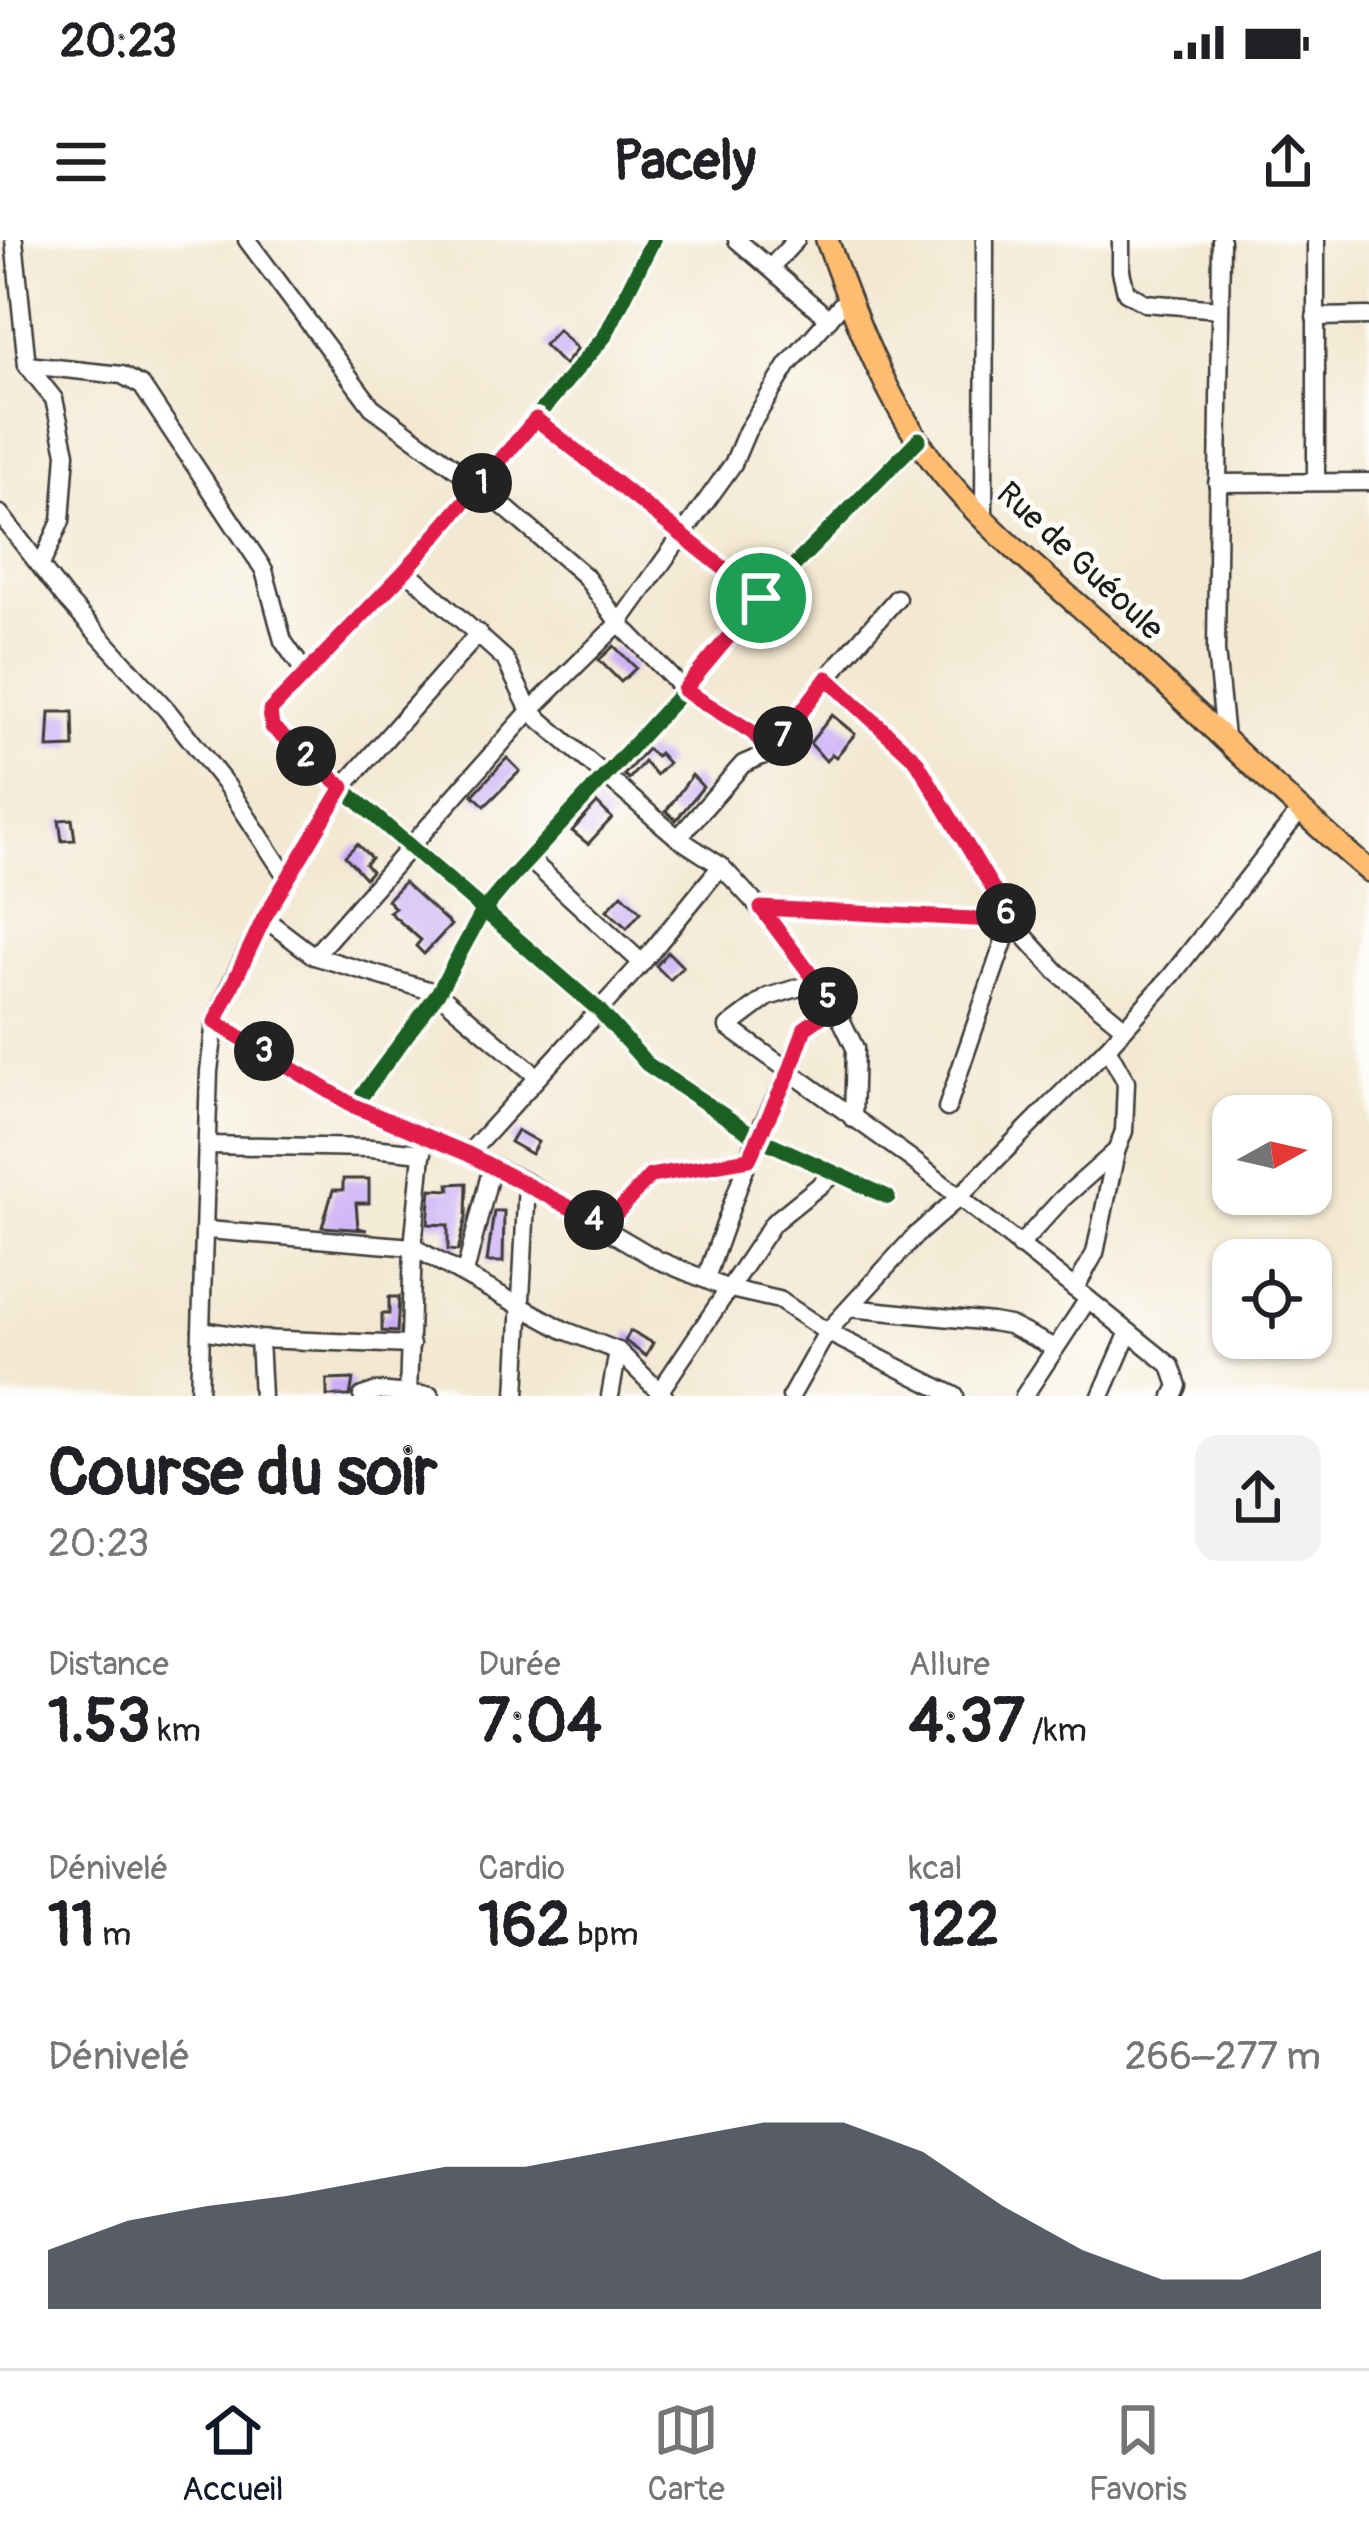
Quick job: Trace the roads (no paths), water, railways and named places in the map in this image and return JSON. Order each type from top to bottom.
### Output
[{"type":"main road","name":"Rue de Guéoule","points":[[827,240],[878,370],[937,466],[984,518],[1225,737],[1299,812],[1369,871]]},
{"type":"street","points":[[14,240],[27,364],[54,399],[66,452],[62,521],[41,565]]},
{"type":"street","points":[[247,240],[372,407],[480,486],[585,576],[619,623],[684,690],[752,732],[771,752]]},
{"type":"street","points":[[652,240],[605,336],[480,486],[270,711],[269,719],[272,727],[599,1010],[647,1064],[757,1137],[887,1196]]},
{"type":"street","points":[[737,240],[829,319]]},
{"type":"street","points":[[770,268],[796,240]]},
{"type":"street","points":[[984,518],[986,240]]},
{"type":"street","points":[[1121,240],[1120,272],[1126,292],[1144,303],[1220,309]]},
{"type":"street","points":[[1221,240],[1216,651],[1225,737]]},
{"type":"street","points":[[1316,240],[1316,482]]},
{"type":"street","points":[[314,956],[530,711],[619,623],[733,464],[747,431],[788,365],[848,297]]},
{"type":"street","points":[[1315,317],[1369,316]]},
{"type":"street","points":[[27,364],[122,375],[142,386],[264,570],[283,641],[306,674]]},
{"type":"street","points":[[536,419],[761,598]]},
{"type":"street","points":[[354,1106],[438,993],[483,910],[684,690],[761,598],[919,439]]},
{"type":"street","points":[[1217,483],[1369,482]]},
{"type":"street","points":[[0,514],[64,597],[167,710],[227,786],[288,879]]},
{"type":"street","points":[[406,570],[506,659],[530,711],[677,838],[721,866],[761,908],[835,1007],[855,1048],[853,1119]]},
{"type":"street","points":[[677,838],[743,764],[771,752],[896,598]]},
{"type":"street","points":[[200,1396],[209,1071],[215,1022],[264,918],[343,787],[478,633]]},
{"type":"street","points":[[827,678],[916,760],[1012,921],[1057,972],[1124,1027]]},
{"type":"street","points":[[790,1396],[827,1332],[916,1234],[1107,1048],[1172,975],[1299,812]]},
{"type":"street","points":[[529,859],[642,963]]},
{"type":"street","points":[[468,1154],[642,963],[721,866]]},
{"type":"street","points":[[761,908],[1012,921]]},
{"type":"street","points":[[264,918],[314,956],[438,993],[538,1077]]},
{"type":"street","points":[[947,1108],[1012,921]]},
{"type":"street","points":[[817,982],[768,997],[728,1027],[958,1198],[1171,1366],[1178,1386],[1173,1396]]},
{"type":"street","points":[[706,1278],[757,1137],[805,1028],[835,1007]]},
{"type":"street","points":[[215,1022],[424,1143],[468,1154],[605,1226],[658,1260],[726,1288],[778,1300],[827,1332],[955,1396]]},
{"type":"street","points":[[1024,1396],[1055,1348],[1095,1253],[1124,1131],[1126,1082],[1107,1048]]},
{"type":"street","points":[[207,1145],[370,1148],[424,1143]]},
{"type":"street","points":[[408,1395],[413,1247],[424,1143]]},
{"type":"street","points":[[1019,1246],[1116,1151]]},
{"type":"street","points":[[605,1226],[650,1176],[749,1159]]},
{"type":"street","points":[[465,1273],[492,1166]]},
{"type":"street","points":[[207,1231],[413,1247],[564,1330],[618,1352],[662,1393],[726,1288],[773,1223],[835,1173]]},
{"type":"street","points":[[516,1396],[527,1184]]},
{"type":"street","points":[[850,1308],[992,1322],[1055,1348]]},
{"type":"street","points":[[201,1330],[259,1339],[411,1345]]},
{"type":"street","points":[[1101,1396],[1129,1332]]},
{"type":"street","points":[[259,1339],[262,1396]]},
{"type":"street","points":[[610,1396],[618,1352]]},
{"type":"street","points":[[362,1396],[376,1391],[431,1396]]}]
